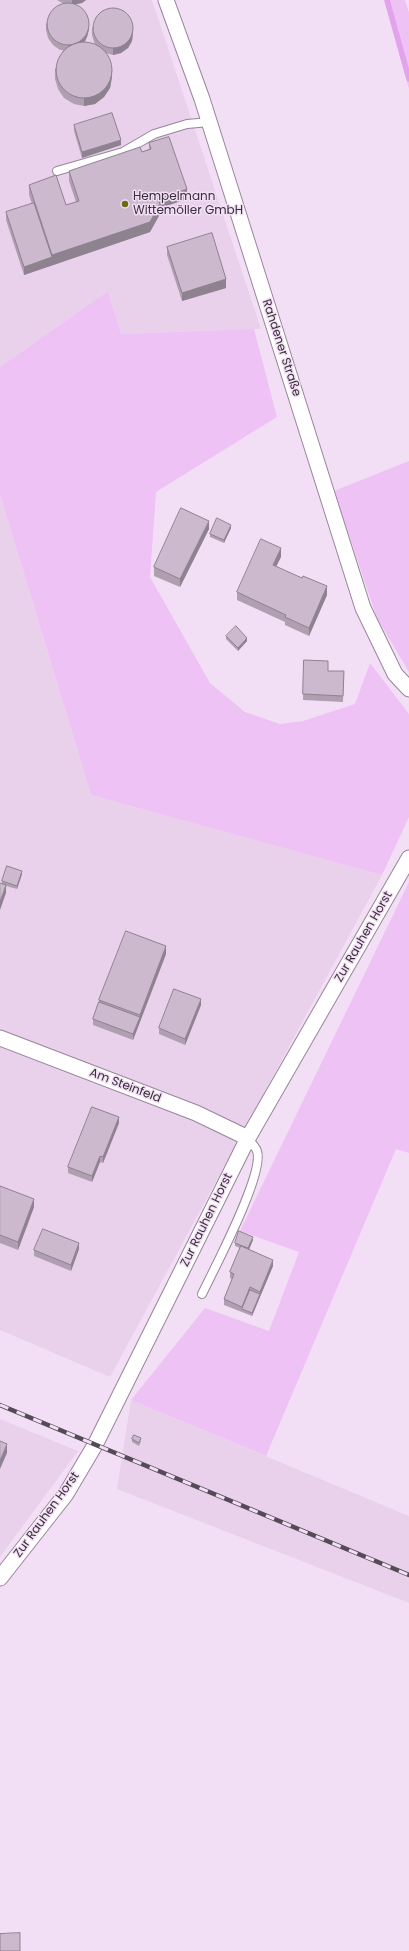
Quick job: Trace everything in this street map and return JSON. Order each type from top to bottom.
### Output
[{"type":"street","name":"Rahdener Straße","points":[[166,0],[210,122],[363,608],[395,674],[409,689]]},
{"type":"street","name":"Zur Rauhen Horst","points":[[0,1578],[66,1494],[95,1445],[248,1138],[409,858]]},
{"type":"street","name":"Am Steinfeld","points":[[0,1038],[196,1113],[248,1138]]},
{"type":"lane","points":[[57,171],[123,152],[154,134],[187,124],[210,122]]},
{"type":"lane","points":[[202,1294],[242,1207],[257,1169],[257,1151],[248,1138]]},
{"type":"shaded area","points":[[0,0],[152,0],[261,329],[121,334],[108,291],[0,367]]},
{"type":"shaded area","points":[[384,0],[405,0],[409,13],[409,89]]},
{"type":"shaded area","points":[[108,291],[121,334],[254,329],[277,417],[156,492],[150,577],[210,683],[245,712],[280,724],[303,721],[355,704],[370,663],[409,714],[409,817],[382,875],[91,795],[0,494],[0,367]]},
{"type":"shaded area","points":[[409,461],[409,672],[377,618],[334,491]]},
{"type":"shaded area","points":[[0,494],[91,795],[382,875],[110,1377],[0,1330]]},
{"type":"shaded area","points":[[409,882],[409,1153],[396,1149],[266,1456],[131,1400],[205,1308],[269,1331],[299,1252],[240,1231]]},
{"type":"shaded area","points":[[131,1400],[409,1516],[409,1603],[117,1489]]},
{"type":"shaded area","points":[[0,1419],[78,1451],[0,1557]]},
{"type":"building","points":[[68,3],[83,9],[89,24],[83,39],[68,45],[53,39],[47,24],[53,9]]},
{"type":"building","points":[[117,8],[124,11],[130,17],[133,28],[132,36],[124,45],[117,48],[109,48],[102,45],[94,36],[93,24],[96,17],[105,9]]},
{"type":"building","points":[[84,42],[95,44],[104,50],[110,59],[112,70],[110,81],[104,90],[95,96],[84,98],[73,96],[64,90],[58,81],[56,70],[58,59],[64,50],[73,44]]},
{"type":"building","points":[[112,113],[121,140],[82,152],[74,125]]},
{"type":"building","name":"Hempelmann Wittemöller GmbH","points":[[169,137],[187,189],[158,199],[160,204],[150,222],[52,255],[29,185],[56,175],[66,205],[79,201],[69,171],[140,147],[142,152],[151,149],[149,143]]},
{"type":"building","points":[[34,203],[52,257],[24,267],[6,212]]},
{"type":"building","points":[[212,233],[226,279],[182,293],[167,247]]},
{"type":"building","points":[[181,508],[209,521],[180,579],[154,567]]},
{"type":"building","points":[[217,518],[231,525],[224,540],[210,534]]},
{"type":"building","points":[[261,539],[281,548],[273,565],[302,578],[303,576],[327,586],[309,628],[285,617],[286,615],[237,592]]},
{"type":"building","points":[[236,626],[247,638],[238,648],[226,636]]},
{"type":"building","points":[[304,660],[328,661],[328,671],[344,671],[343,696],[303,694]]},
{"type":"building","points":[[7,866],[22,871],[17,886],[2,881]]},
{"type":"building","points":[[0,883],[6,885],[0,902]]},
{"type":"building","points":[[126,931],[166,946],[140,1015],[99,1000]]},
{"type":"building","points":[[174,989],[201,999],[185,1039],[159,1028]]},
{"type":"building","points":[[99,1002],[140,1017],[133,1034],[93,1019]]},
{"type":"building","points":[[92,1107],[119,1117],[103,1157],[100,1156],[92,1176],[68,1167]]},
{"type":"building","points":[[0,1186],[34,1199],[18,1242],[0,1235]]},
{"type":"building","points":[[43,1229],[79,1243],[71,1265],[34,1250]]},
{"type":"building","points":[[239,1231],[253,1237],[248,1248],[235,1243]]},
{"type":"building","points":[[241,1246],[273,1260],[260,1292],[250,1287],[242,1307],[224,1299],[234,1274],[230,1272]]},
{"type":"building","points":[[250,1290],[260,1294],[252,1313],[242,1309]]},
{"type":"building","points":[[134,1435],[141,1438],[139,1443],[132,1439]]},
{"type":"building","points":[[0,1441],[7,1444],[0,1461]]},
{"type":"building","points":[[20,1933],[20,1951],[0,1951],[0,1934]]},
{"type":"waterway","points":[[387,0],[409,79]]},
{"type":"railway","points":[[0,1405],[409,1575]]},
{"type":"place","name":"Hempelmann Wittemöller GmbH","points":[[125,204]]}]
